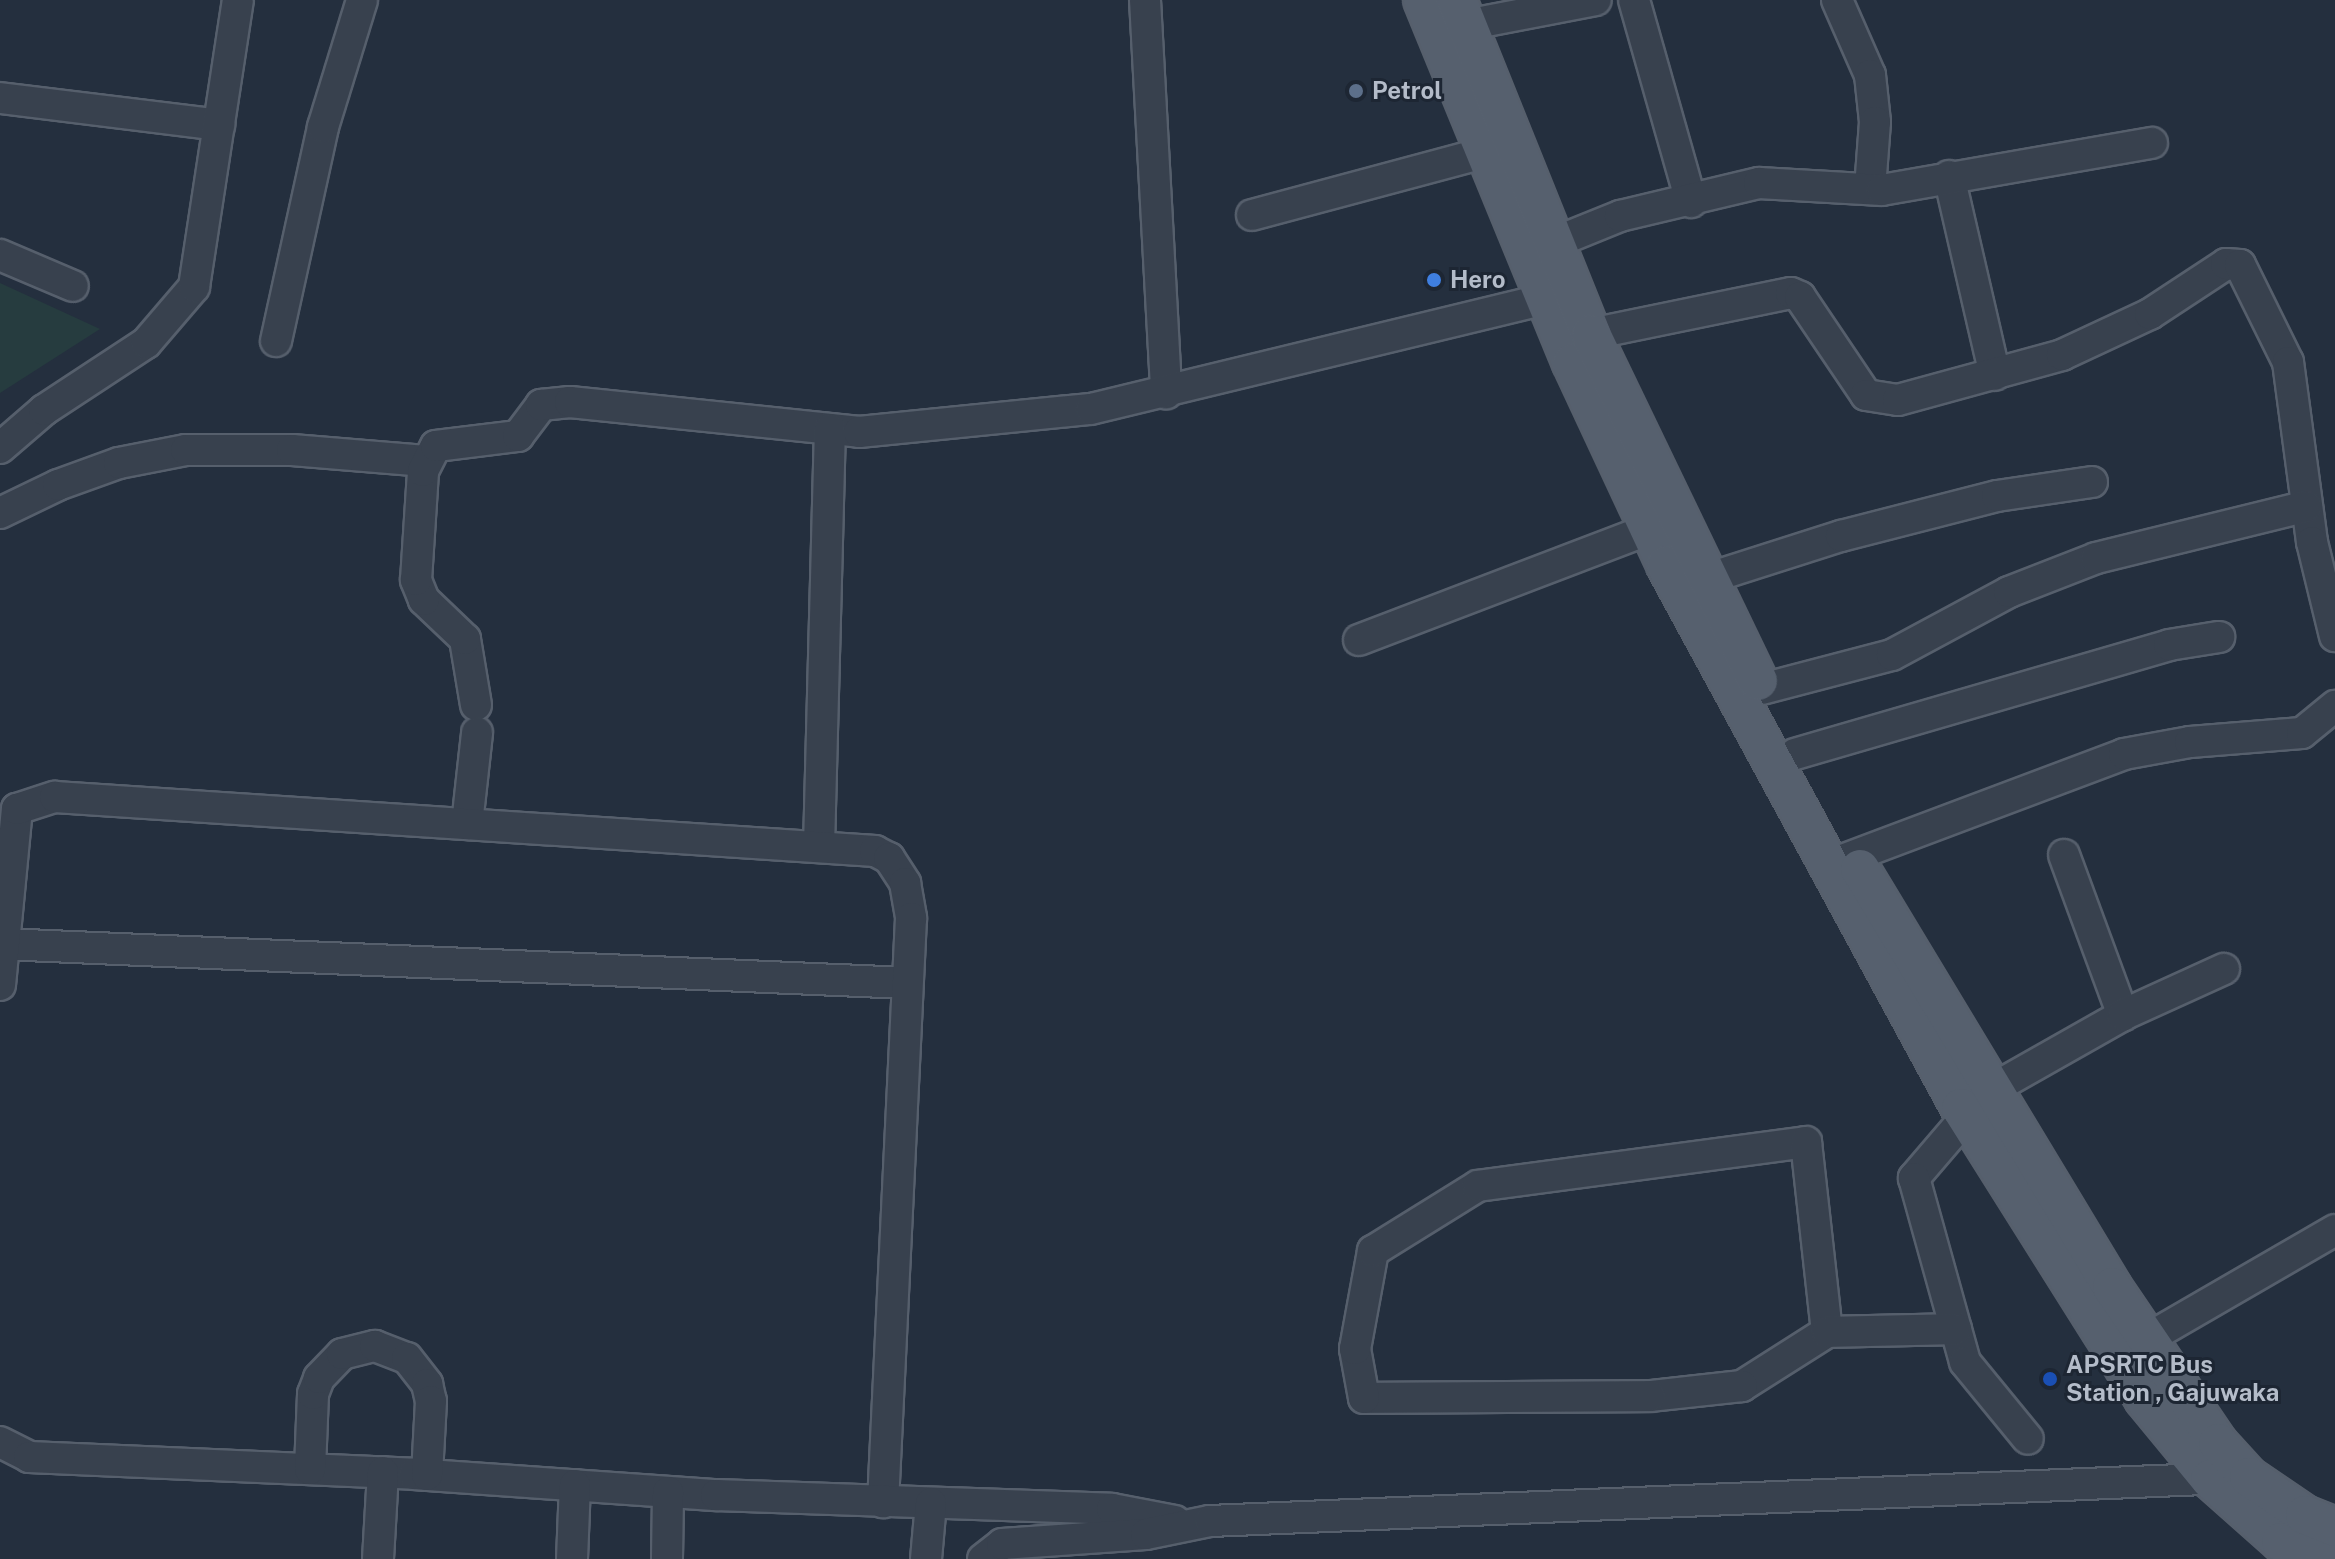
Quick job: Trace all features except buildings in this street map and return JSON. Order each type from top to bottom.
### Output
[{"type":"main road","points":[[1423,0],[1484,153],[1591,334],[1706,579],[1716,629],[1978,1109],[2144,1399],[2210,1479],[2281,1542],[2331,1559]]},
{"type":"main road","points":[[1461,12],[1540,248],[1546,299],[1649,529],[1716,629],[1762,689],[1795,754],[1841,861]]},
{"type":"main road","points":[[1978,1109],[2147,1339],[2218,1443],[2249,1477],[2305,1515],[2335,1527]]},
{"type":"street","points":[[0,448],[44,410],[146,343],[194,287],[238,0]]},
{"type":"street","points":[[276,341],[323,127],[362,0]]},
{"type":"street","points":[[1145,0],[1166,393]]},
{"type":"street","points":[[1461,12],[1596,0]]},
{"type":"street","points":[[1634,0],[1691,202]]},
{"type":"street","points":[[1837,0],[1870,75],[1875,122],[1870,189]]},
{"type":"street","points":[[0,98],[219,125]]},
{"type":"street","points":[[1540,248],[1620,216],[1691,202],[1759,183],[1870,189],[2103,155],[2152,143]]},
{"type":"street","points":[[1252,215],[1484,153]]},
{"type":"street","points":[[1949,176],[1995,375]]},
{"type":"street","points":[[0,255],[73,286]]},
{"type":"street","points":[[1591,334],[1791,293],[1800,297],[1866,395],[1898,400],[2062,355],[2150,314],[2226,264],[2240,265],[2284,347],[2307,506],[2335,636]]},
{"type":"street","points":[[467,824],[477,719],[465,639],[424,600],[416,580],[426,461],[436,446],[448,442],[494,442],[518,436],[541,405],[556,401],[859,432],[1091,409],[1546,299]]},
{"type":"street","points":[[819,847],[830,429]]},
{"type":"street","points":[[0,513],[58,485],[119,463],[186,450],[292,450],[426,461]]},
{"type":"street","points":[[1706,579],[1841,536],[1997,496],[2092,482]]},
{"type":"street","points":[[1762,689],[1892,655],[2009,592],[2096,558],[2307,506]]},
{"type":"street","points":[[1359,640],[1649,529]]},
{"type":"street","points":[[1795,754],[2141,652],[2219,637]]},
{"type":"street","points":[[1841,861],[2124,754],[2190,742],[2302,733],[2335,706]]},
{"type":"street","points":[[0,985],[12,829],[17,809],[35,800],[875,851],[897,866],[911,918],[883,1502]]},
{"type":"street","points":[[2064,855],[2123,1015]]},
{"type":"street","points":[[3,944],[907,983]]},
{"type":"street","points":[[2028,1439],[1965,1362],[1914,1178],[1978,1109],[2123,1015],[2224,969]]},
{"type":"street","points":[[1827,1332],[1806,1142],[1478,1186],[1373,1251],[1355,1349],[1364,1398],[1650,1396],[1742,1386],[1827,1332],[1956,1329]]},
{"type":"street","points":[[2147,1339],[2335,1230]]},
{"type":"street","points":[[310,1469],[313,1394],[319,1378],[342,1354],[375,1346],[407,1358],[427,1384],[431,1401],[427,1475]]},
{"type":"street","points":[[4,1449],[29,1457],[383,1472],[668,1492],[1112,1509],[1193,1524]]},
{"type":"street","points":[[378,1559],[383,1472]]},
{"type":"street","points":[[983,1559],[1002,1544],[1146,1534],[1193,1524],[2249,1477]]},
{"type":"street","points":[[572,1559],[575,1485]]},
{"type":"street","points":[[667,1559],[668,1492]]},
{"type":"street","points":[[926,1559],[931,1503]]},
{"type":"green space","points":[[0,283],[100,329],[0,393]]},
{"type":"place","name":"Petrol","points":[[1356,91]]},
{"type":"place","name":"Hero","points":[[1434,280]]},
{"type":"place","name":"APSRTC Bus Station , Gajuwaka","points":[[2050,1379]]}]
